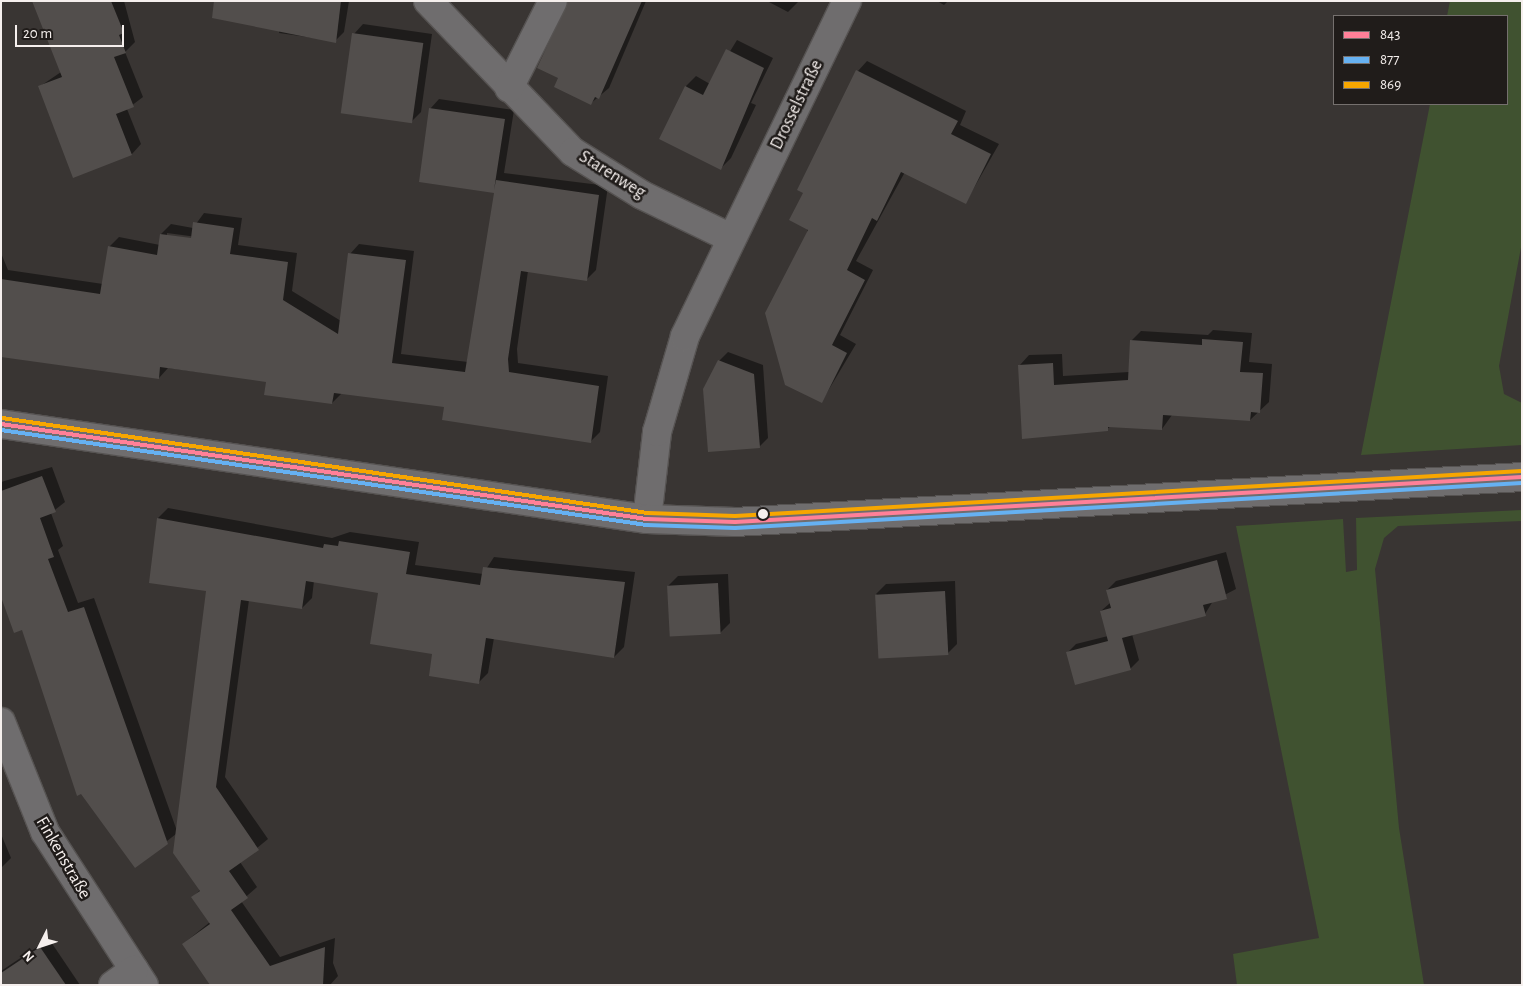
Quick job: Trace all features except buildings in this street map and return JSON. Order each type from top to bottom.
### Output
[{"type":"main road","name":"Starenweg","points":[[428,1],[509,88],[589,164],[731,238]]},
{"type":"main road","points":[[509,88],[553,1]]},
{"type":"main road","name":"Drosselstraße","points":[[647,519],[651,462],[673,366],[731,238],[847,1]]},
{"type":"main road","points":[[1,424],[647,519],[735,522],[1522,477]]},
{"type":"main road","name":"Finkenstraße","points":[[1,722],[45,832],[131,980]]},
{"type":"green space","points":[[1450,1],[1522,1],[1522,242],[1499,366],[1504,394],[1522,403],[1522,445],[1361,455],[1430,105],[1508,105],[1508,15],[1447,15]]},
{"type":"green space","points":[[1522,510],[1522,521],[1398,526],[1384,538],[1375,569],[1399,828],[1424,985],[1237,985],[1233,954],[1319,938],[1236,526],[1343,519],[1346,572],[1357,570],[1356,518]]},
{"type":"transit line","name":"869","points":[[2,418],[648,513],[735,516],[1522,471]]},
{"type":"transit line","name":"843","points":[[1,424],[647,519],[735,522],[1522,477]]},
{"type":"transit line","name":"877","points":[[1,430],[647,525],[735,528],[1522,483]]}]
